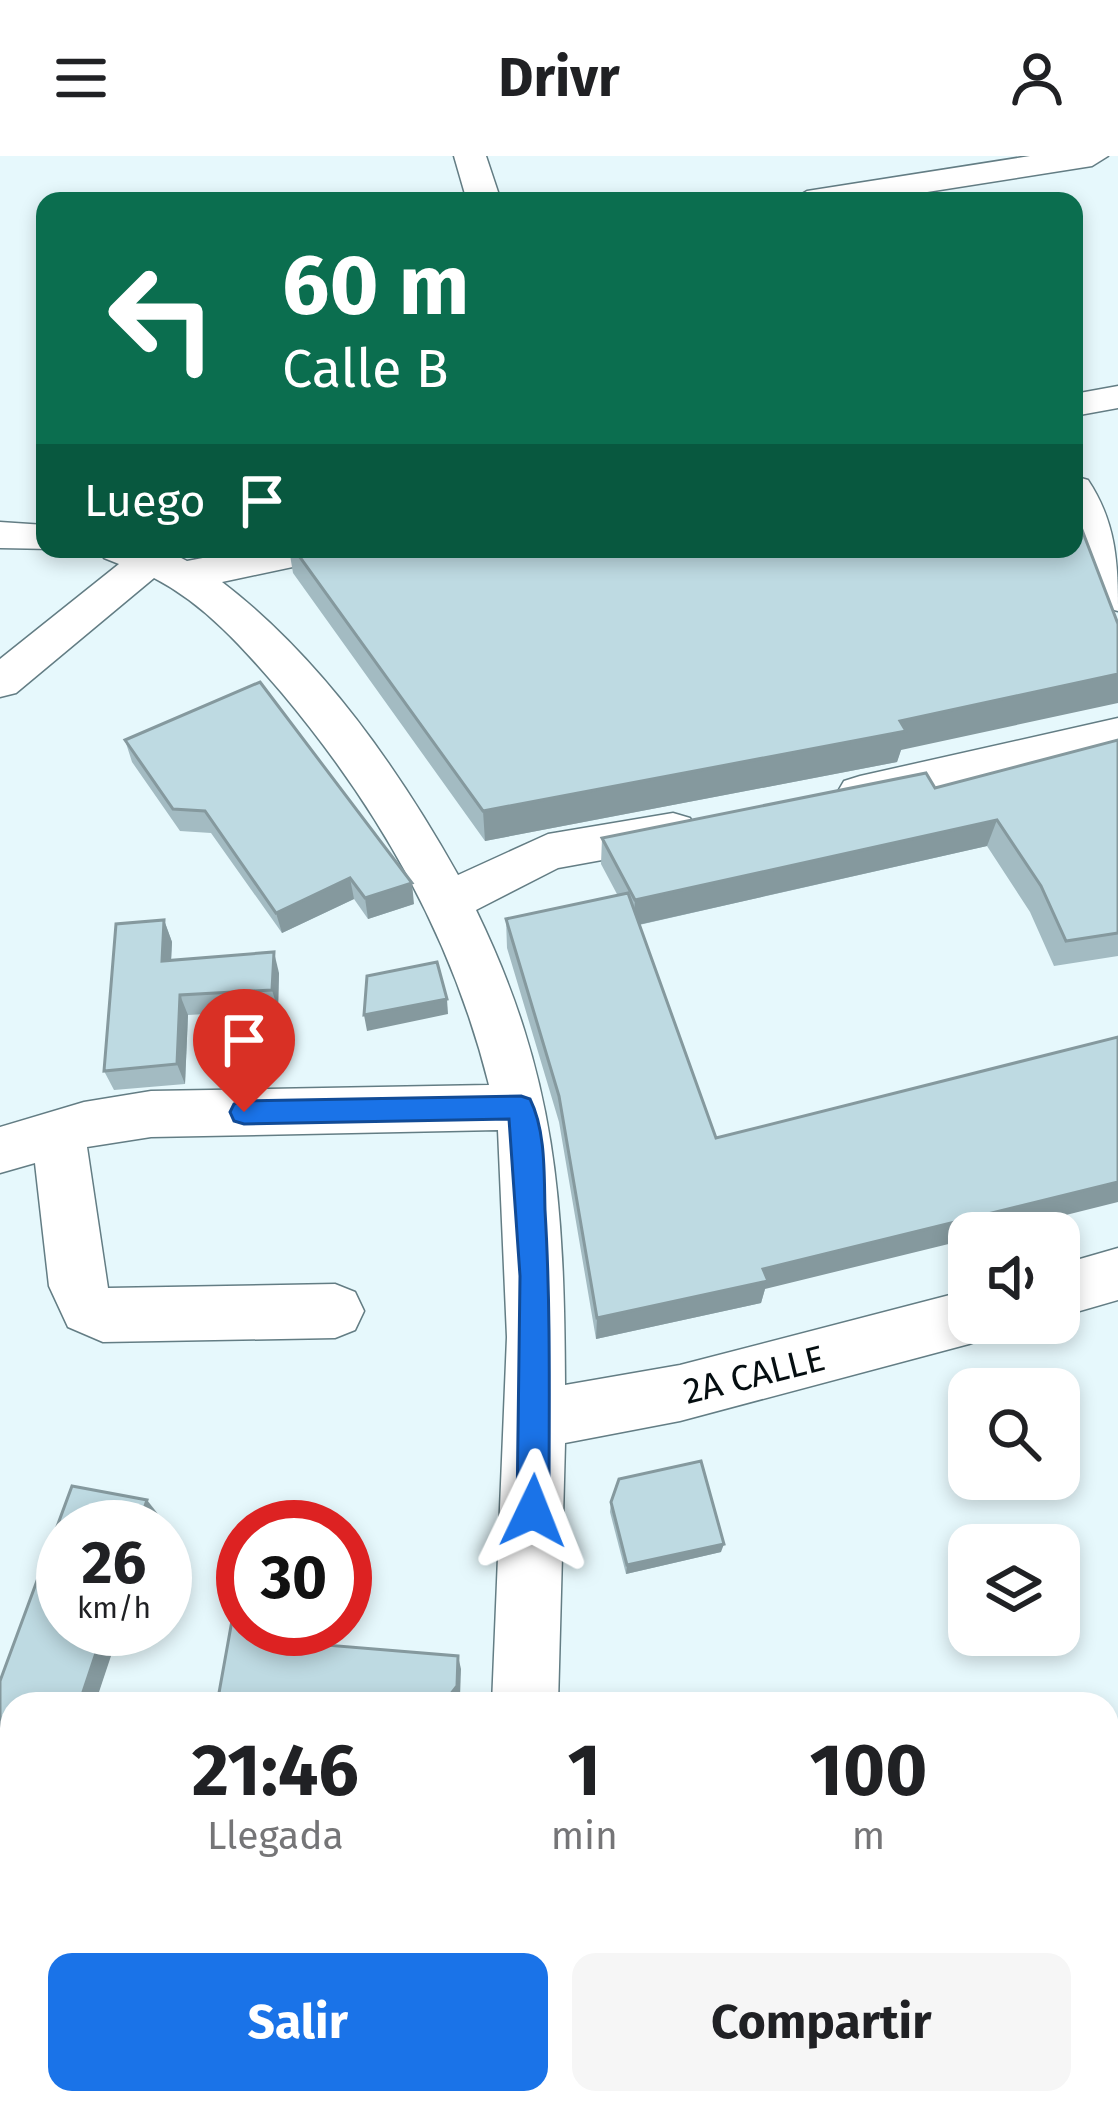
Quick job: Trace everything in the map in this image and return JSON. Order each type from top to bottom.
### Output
[{"type":"street","points":[[470,156],[481,192]]},
{"type":"street","points":[[863,192],[1092,156]]},
{"type":"street","points":[[1083,403],[1118,397]]},
{"type":"street","points":[[1083,511],[1118,597]]},
{"type":"street","points":[[0,535],[36,537]]},
{"type":"street","points":[[0,682],[152,561],[194,558]]},
{"type":"street","points":[[152,561],[244,620],[356,753],[397,811],[449,902],[486,987],[521,1107],[532,1206],[537,1419],[523,1692]]},
{"type":"street","points":[[807,804],[1118,734]]},
{"type":"street","points":[[449,902],[548,852],[718,822]]},
{"type":"street","points":[[0,1150],[58,1132],[151,1114],[521,1107]]},
{"type":"street","points":[[58,1132],[78,1286],[88,1308],[103,1315],[335,1311]]},
{"type":"street","points":[[1080,1285],[1118,1274]]},
{"type":"street","name":"2A CALLE","points":[[537,1419],[680,1393],[948,1322]]},
{"type":"building","points":[[1083,533],[1118,624],[1118,674],[900,721],[906,731],[483,811],[300,558],[1083,558]]},
{"type":"building","points":[[260,682],[412,883],[365,898],[350,878],[276,913],[205,811],[173,809],[125,740]]},
{"type":"building","points":[[1118,740],[1118,933],[1066,941],[1041,886],[997,820],[635,900],[602,838],[926,773],[935,788]]},
{"type":"building","points":[[628,893],[716,1138],[1118,1037],[1118,1182],[996,1212],[948,1212],[948,1224],[763,1269],[768,1281],[597,1318],[559,1096],[506,919]]},
{"type":"building","points":[[164,920],[162,961],[274,952],[272,990],[180,995],[177,1064],[104,1071],[116,924]]},
{"type":"building","points":[[437,962],[447,999],[364,1015],[367,976]]},
{"type":"building","points":[[701,1461],[724,1544],[627,1565],[611,1502],[619,1479]]},
{"type":"building","points":[[72,1486],[147,1500],[67,1500]]},
{"type":"building","points":[[36,1584],[36,1656],[95,1656],[83,1692],[0,1692]]},
{"type":"building","points":[[372,1649],[458,1656],[457,1686],[452,1692],[219,1692],[226,1656],[372,1656]]},
{"type":"route","points":[[244,1112],[521,1107],[529,1159],[535,1276],[533,1511]]}]
